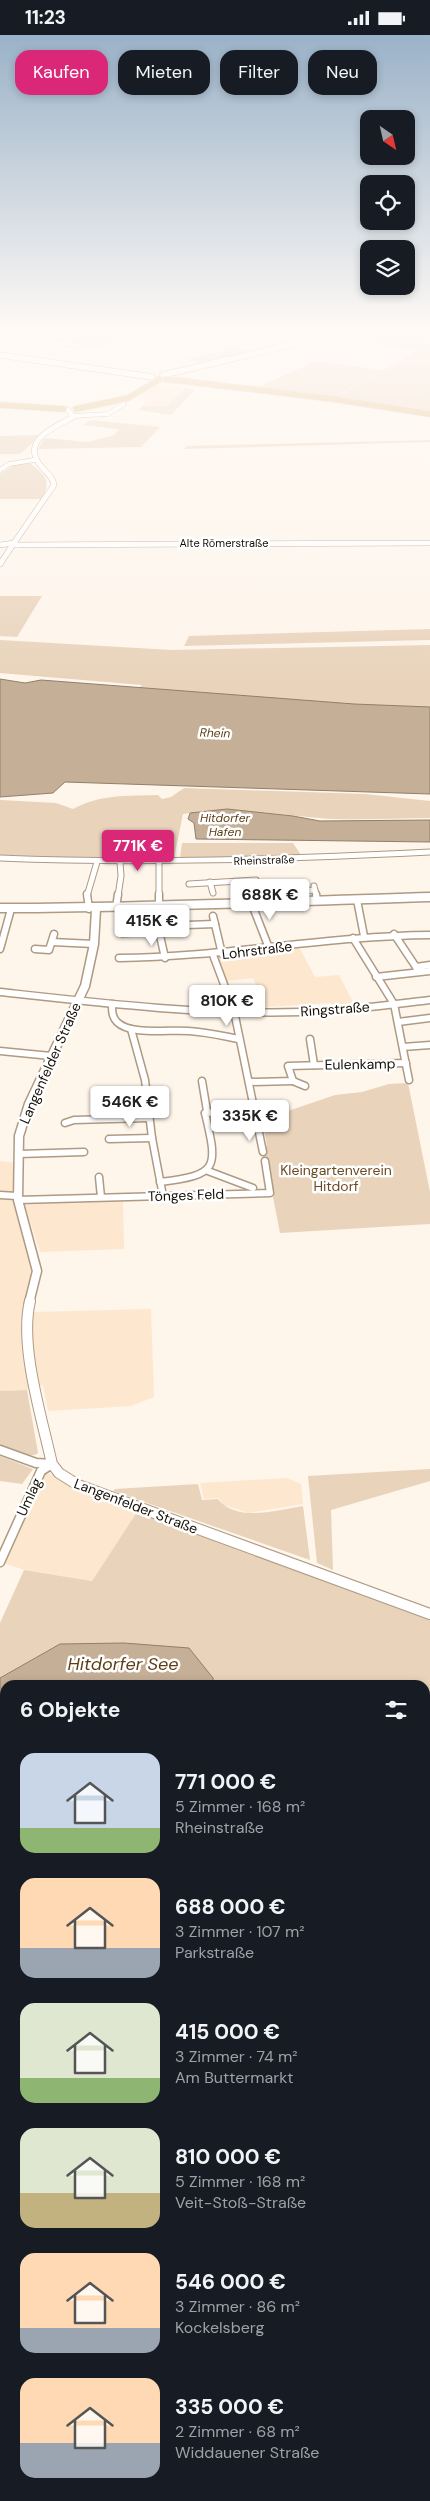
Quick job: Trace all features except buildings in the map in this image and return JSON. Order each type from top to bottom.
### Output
[{"type":"street","points":[[0,564],[47,498],[54,485],[50,474],[34,460],[31,451],[32,448]]},
{"type":"street","points":[[0,470],[12,463],[34,460]]},
{"type":"street","name":"Alte Römerstraße","points":[[0,545],[430,543]]},
{"type":"street","name":"Rheinstraße","points":[[0,858],[97,862],[259,861],[430,852]]},
{"type":"street","points":[[158,907],[159,861]]},
{"type":"street","name":"Langenfelder Straße","points":[[97,862],[87,893],[92,909],[94,944],[89,971],[79,1000],[51,1056],[21,1125],[18,1154],[18,1198],[37,1271],[26,1317],[26,1342],[52,1464],[59,1473],[78,1485],[430,1614]]},
{"type":"street","points":[[116,908],[121,876],[120,862]]},
{"type":"street","points":[[188,884],[256,880]]},
{"type":"street","points":[[210,882],[215,897]]},
{"type":"street","points":[[301,891],[314,888],[317,901]]},
{"type":"street","points":[[0,909],[158,907],[215,897],[251,902],[430,897]]},
{"type":"street","points":[[357,900],[364,936]]},
{"type":"street","points":[[251,902],[269,948]]},
{"type":"street","points":[[0,949],[3,927],[11,909]]},
{"type":"street","points":[[213,915],[222,954]]},
{"type":"street","points":[[122,933],[175,930],[187,925],[215,924]]},
{"type":"street","points":[[160,931],[165,958]]},
{"type":"street","points":[[394,933],[417,969],[430,971]]},
{"type":"street","name":"Lohrstraße","points":[[119,958],[213,955],[394,933],[430,935]]},
{"type":"street","points":[[34,949],[49,950],[54,934]]},
{"type":"street","points":[[353,938],[394,1004],[409,1080]]},
{"type":"street","points":[[52,942],[94,944]]},
{"type":"street","points":[[213,955],[234,1011],[264,1152]]},
{"type":"street","points":[[376,977],[430,965]]},
{"type":"street","name":"Ringstraße","points":[[0,992],[112,1004],[234,1011],[326,1011],[430,1000]]},
{"type":"street","points":[[112,1004],[110,1011],[113,1019],[131,1029],[182,1030],[239,1039]]},
{"type":"street","points":[[398,1022],[430,1018]]},
{"type":"street","points":[[131,1029],[145,1080],[152,1138],[163,1196]]},
{"type":"street","name":"Eulenkamp","points":[[310,1039],[314,1065]]},
{"type":"street","points":[[403,1047],[430,1045]]},
{"type":"street","points":[[0,1051],[51,1056]]},
{"type":"street","name":"Eulenkamp","points":[[293,1081],[288,1066],[406,1063]]},
{"type":"street","points":[[160,1182],[196,1177],[208,1171],[214,1155],[205,1113],[207,1111],[202,1081]]},
{"type":"street","points":[[249,1082],[293,1081],[305,1086]]},
{"type":"street","points":[[205,1113],[255,1110]]},
{"type":"street","points":[[65,1123],[74,1119],[149,1118]]},
{"type":"street","points":[[109,1139],[152,1138]]},
{"type":"street","points":[[18,1154],[84,1152]]},
{"type":"street","name":"Tönges Feld","points":[[0,1195],[18,1198],[270,1193],[265,1161]]},
{"type":"street","points":[[208,1171],[253,1189]]},
{"type":"street","points":[[99,1177],[101,1197]]},
{"type":"street","points":[[0,1450],[36,1463],[52,1464]]},
{"type":"street","name":"Umlag","points":[[0,1562],[41,1471],[52,1464]]},
{"type":"shaded area","points":[[299,947],[315,977],[339,975],[355,1006],[333,1008],[330,1003],[266,1007],[253,978],[227,981],[218,959]]},
{"type":"shaded area","points":[[0,1161],[15,1163],[13,1197],[33,1272],[25,1310],[34,1312],[151,1309],[154,1397],[131,1406],[48,1411],[43,1385],[27,1390],[0,1391]]},
{"type":"shaded area","points":[[123,1198],[124,1249],[40,1252],[24,1203],[25,1201]]},
{"type":"shaded area","points":[[43,1473],[55,1475],[137,1512],[92,1581],[25,1570],[3,1563]]},
{"type":"shaded area","points":[[287,1478],[301,1484],[303,1504],[248,1513],[224,1505],[219,1498],[204,1499],[200,1483]]},
{"type":"green space","points":[[0,448],[27,448],[20,454],[0,454]]},
{"type":"green space","points":[[39,448],[85,448],[38,449]]},
{"type":"green space","points":[[30,463],[40,471],[47,482],[42,499],[0,499],[0,474],[15,464]]},
{"type":"green space","points":[[0,596],[42,596],[17,637],[0,636]]},
{"type":"green space","points":[[430,629],[430,640],[184,646],[189,636]]},
{"type":"green space","points":[[0,640],[172,650],[430,645],[430,751],[89,742],[142,685],[0,673]]},
{"type":"green space","points":[[184,788],[365,794],[430,801],[430,818],[347,819],[251,811],[200,812],[183,814],[174,858],[95,859],[0,855],[0,800],[56,803],[73,809],[104,798],[158,795],[162,799],[171,797]]},
{"type":"green space","points":[[182,843],[293,843],[301,855],[180,858]]},
{"type":"green space","name":"Kleingartenverein Hitdorf","points":[[408,1083],[430,1192],[430,1224],[280,1233],[263,1146],[267,1146],[264,1129],[262,1128],[259,1115],[285,1112],[335,1095],[362,1092],[389,1084]]},
{"type":"green space","points":[[27,1390],[38,1453],[35,1455],[29,1455],[0,1445],[0,1391]]},
{"type":"green space","points":[[0,1456],[33,1469],[22,1484],[0,1481]]},
{"type":"green space","points":[[430,1469],[430,1481],[331,1510],[333,1570],[317,1563],[308,1476]]},
{"type":"green space","points":[[198,1484],[202,1500],[218,1499],[236,1511],[258,1513],[303,1506],[310,1560],[113,1491],[115,1489]]},
{"type":"green space","points":[[137,1512],[430,1618],[430,1680],[0,1680],[0,1623],[24,1570],[92,1581]]},
{"type":"water","name":"Rhein","points":[[0,679],[25,683],[41,680],[354,704],[430,707],[430,794],[65,782],[53,793],[0,797]]},
{"type":"water","name":"Hitdorfer Hafen","points":[[227,809],[293,816],[320,821],[430,820],[430,842],[196,839],[194,823],[188,819],[190,813]]},
{"type":"water","name":"Hitdorfer See","points":[[124,1643],[189,1648],[213,1680],[0,1680],[0,1678],[60,1644]]}]
